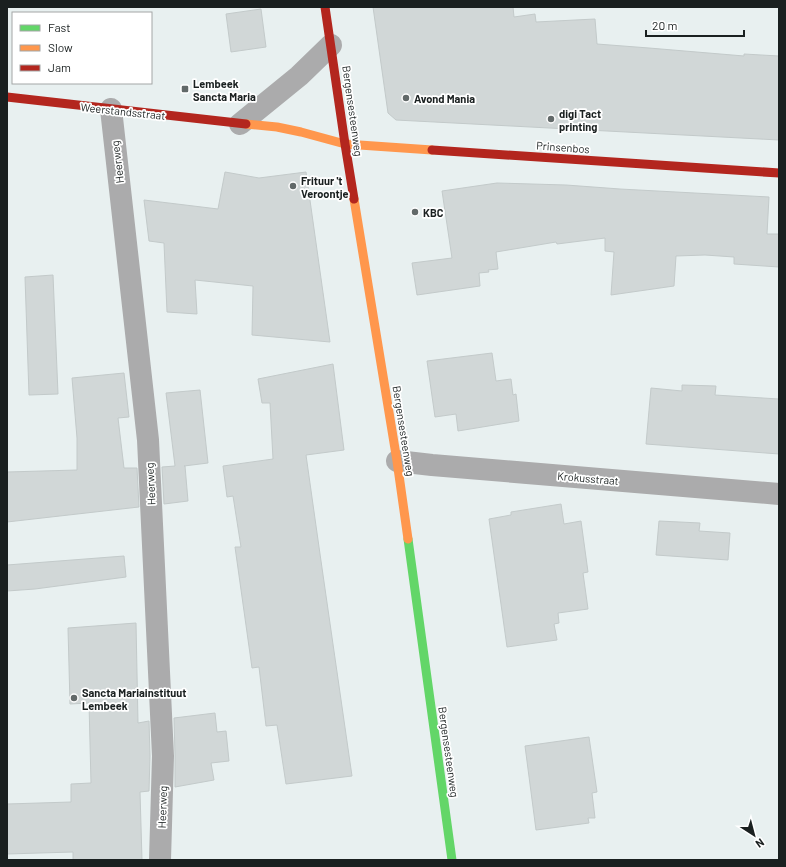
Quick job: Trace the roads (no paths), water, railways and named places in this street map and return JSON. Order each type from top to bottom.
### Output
[{"type":"main road","name":"Bergensesteenweg","points":[[325,7],[345,144],[397,461],[452,860]]},
{"type":"main road","name":"Weerstandsstraat","points":[[7,97],[277,127],[345,144]]},
{"type":"main road","name":"Prinsenbos","points":[[345,144],[779,173]]},
{"type":"street","points":[[240,124],[299,76],[331,45]]},
{"type":"street","name":"Heerweg","points":[[111,109],[148,440],[164,756],[160,860]]},
{"type":"street","name":"Krokusstraat","points":[[397,461],[440,466],[779,494]]},
{"type":"place","name":"Lembeek Sancta Maria","points":[[185,89]]},
{"type":"place","name":"Avond Mania","points":[[406,98]]},
{"type":"place","name":"digi Tact printing","points":[[551,119]]},
{"type":"place","name":"Frituur 't Veroontje","points":[[293,186]]},
{"type":"place","name":"KBC","points":[[415,212]]},
{"type":"place","name":"Sancta Mariainstituut Lembeek","points":[[74,698]]}]
